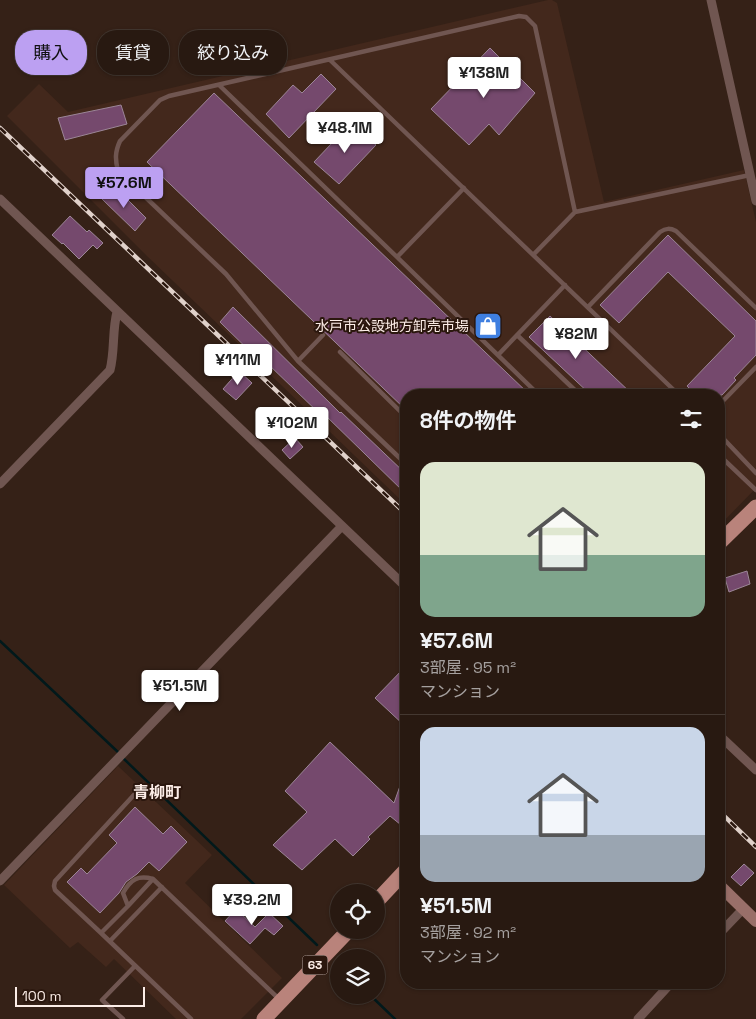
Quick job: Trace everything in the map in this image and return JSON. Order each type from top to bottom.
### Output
[{"type":"main road","points":[[725,537],[756,507]]},
{"type":"main road","points":[[385,892],[400,876]]},
{"type":"main road","name":"63","points":[[264,1019],[340,939]]},
{"type":"street","points":[[711,0],[756,201]]},
{"type":"street","points":[[0,199],[400,581]]},
{"type":"street","points":[[0,484],[110,370],[113,358],[117,312]]},
{"type":"street","points":[[0,881],[342,526]]},
{"type":"street","points":[[725,741],[756,770]]},
{"type":"street","points":[[725,891],[756,921]]},
{"type":"street","points":[[725,928],[743,909]]},
{"type":"street","points":[[638,1019],[666,989]]},
{"type":"lane","points":[[399,457],[298,361],[226,274],[118,171],[115,160],[116,150],[120,141],[160,100],[169,96],[519,16],[532,21],[535,26],[575,212]]},
{"type":"lane","points":[[330,60],[674,389]]},
{"type":"lane","points":[[219,85],[533,389]]},
{"type":"lane","points":[[533,254],[575,212],[750,175]]},
{"type":"lane","points":[[397,257],[464,188]]},
{"type":"lane","points":[[588,307],[660,232],[672,229],[756,308]]},
{"type":"lane","points":[[498,355],[566,285]]},
{"type":"lane","points":[[298,361],[324,335]]},
{"type":"lane","points":[[517,335],[574,389]]},
{"type":"lane","points":[[340,352],[400,411]]},
{"type":"lane","points":[[725,400],[756,368]]},
{"type":"lane","points":[[725,440],[756,473]]},
{"type":"lane","points":[[725,461],[756,490]]},
{"type":"lane","points":[[143,785],[56,881],[54,886],[55,890],[191,1019]]},
{"type":"lane","points":[[128,906],[123,893],[125,889],[137,878],[143,876],[153,879],[281,1001]]},
{"type":"lane","points":[[101,933],[153,879]]},
{"type":"lane","points":[[110,941],[162,887]]},
{"type":"lane","points":[[123,1019],[102,1000],[135,966]]},
{"type":"shaded area","name":"水戸市公設地方卸売市場","points":[[552,0],[557,3],[604,202],[744,170],[756,222],[756,488],[725,520],[725,389],[400,389],[400,499],[148,257],[7,116],[39,84],[68,112],[227,75],[287,75],[287,61]]},
{"type":"shaded area","points":[[118,766],[212,855],[185,883],[282,978],[241,1019],[176,1019],[114,959],[106,967],[78,942],[70,948],[4,885]]},
{"type":"building","points":[[490,48],[535,93],[499,135],[489,124],[469,145],[431,109]]},
{"type":"building","points":[[321,74],[336,89],[289,138],[266,114],[293,85],[302,93]]},
{"type":"building","points":[[214,93],[524,389],[400,389],[400,404],[147,162]]},
{"type":"building","points":[[121,105],[127,124],[65,140],[58,118]]},
{"type":"building","points":[[351,123],[376,145],[339,184],[314,162]]},
{"type":"building","points":[[115,187],[146,218],[135,231],[102,199]]},
{"type":"building","points":[[70,216],[87,232],[89,230],[103,243],[97,249],[93,245],[79,259],[52,235]]},
{"type":"building","points":[[668,235],[756,321],[756,355],[734,378],[736,380],[725,392],[725,389],[690,389],[687,386],[735,336],[668,272],[619,323],[600,305]]},
{"type":"building","points":[[233,307],[340,413],[400,468],[400,488],[324,414],[322,416],[267,363],[265,366],[220,322]]},
{"type":"building","points":[[550,316],[627,389],[585,389],[529,337]]},
{"type":"building","points":[[239,371],[252,383],[236,400],[223,389]]},
{"type":"building","points":[[295,438],[303,447],[290,459],[282,450]]},
{"type":"building","points":[[747,571],[750,584],[729,592],[725,578]]},
{"type":"building","points":[[400,672],[400,721],[375,698]]},
{"type":"building","points":[[330,742],[394,803],[400,786],[400,824],[390,816],[368,837],[370,839],[353,856],[335,839],[302,870],[273,845],[307,812],[285,791]]},
{"type":"building","points":[[135,807],[163,834],[171,826],[187,842],[159,871],[149,862],[126,882],[119,893],[100,913],[67,882],[81,868],[87,874],[117,843],[109,835]]},
{"type":"building","points":[[744,864],[754,873],[741,886],[731,877]]},
{"type":"building","points":[[236,909],[255,927],[269,913],[283,926],[274,935],[265,928],[250,944],[225,921]]},
{"type":"waterway","points":[[0,641],[119,753]]},
{"type":"waterway","points":[[124,759],[317,945]]},
{"type":"waterway","points":[[379,1004],[395,1019]]},
{"type":"railway","points":[[0,128],[400,508]]},
{"type":"railway","points":[[725,817],[756,847]]},
{"type":"place","name":"水戸市公設地方卸売市場","points":[[488,326]]},
{"type":"district","name":"青柳町","points":[[157,792]]}]
